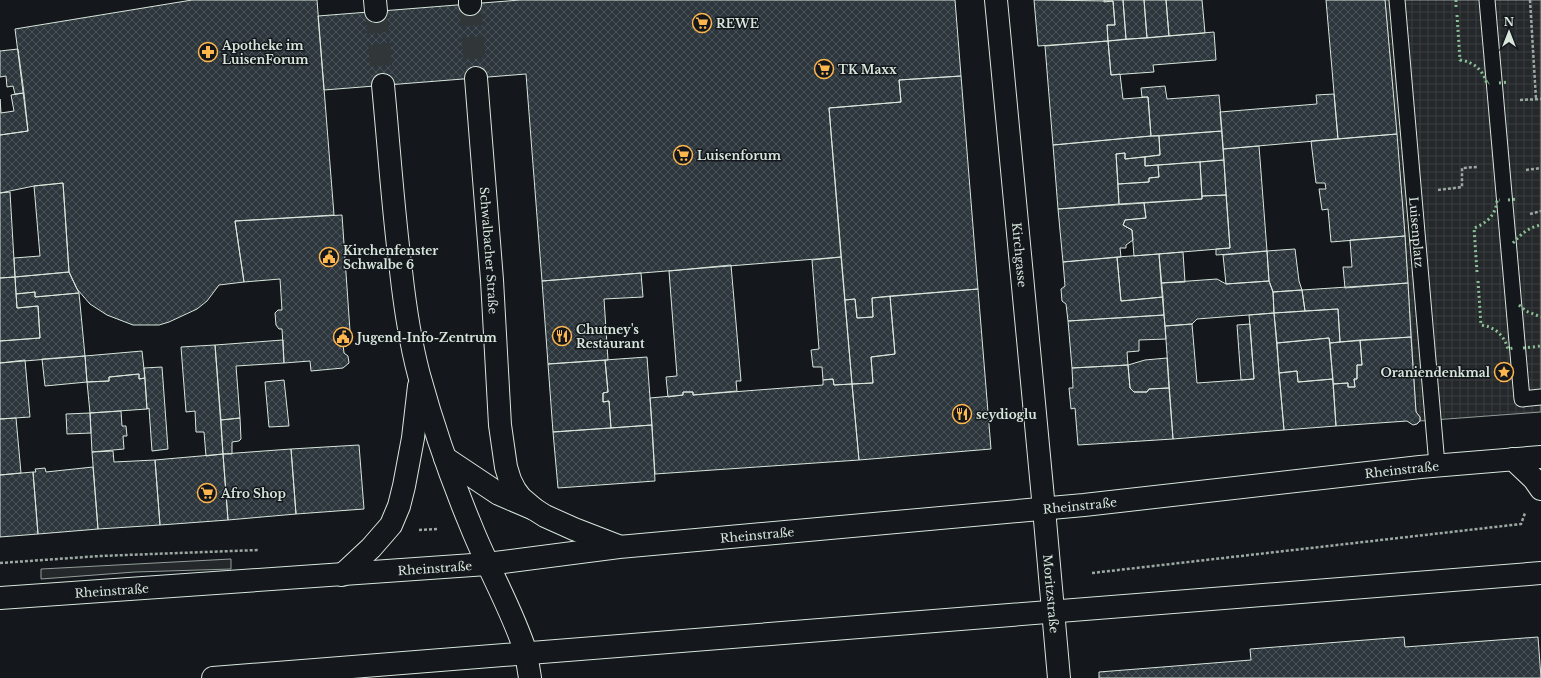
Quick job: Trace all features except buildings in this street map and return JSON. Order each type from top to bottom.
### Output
[{"type":"main road","name":"Kirchgasse","points":[[996,0],[1044,509]]},
{"type":"main road","name":"Schwalbacher Straße","points":[[476,78],[492,272],[500,425],[506,467],[515,490],[521,498],[534,509],[545,516],[574,529],[620,546]]},
{"type":"main road","points":[[383,85],[400,268],[407,321],[420,377],[445,458],[470,526],[517,626],[526,653],[530,678]]},
{"type":"main road","points":[[342,575],[391,525],[404,486],[412,444],[420,377]]},
{"type":"main road","name":"Rheinstraße","points":[[0,598],[487,564],[620,546],[1044,509],[1437,465],[1541,457]]},
{"type":"main road","name":"Schwalbacher Straße","points":[[445,458],[499,494],[534,509]]},
{"type":"main road","points":[[1513,459],[1534,479],[1541,488]]},
{"type":"main road","name":"Moritzstraße","points":[[1044,509],[1059,678]]},
{"type":"main road","points":[[213,678],[1541,573]]},
{"type":"lane","name":"Luisenplatz","points":[[1397,0],[1437,465]]},
{"type":"lane","points":[[1487,0],[1522,399],[1541,397]]},
{"type":"path","points":[[1530,0],[1536,99]]},
{"type":"path","points":[[1462,168],[1462,187]]},
{"type":"path","points":[[1092,573],[1521,524],[1525,513]]},
{"type":"path","points":[[0,563],[100,556],[259,550]]},
{"type":"shaded area","points":[[1385,0],[1541,0],[1541,412],[1420,421],[1420,417],[1416,412],[1405,236]]},
{"type":"shaded area","points":[[231,559],[231,569],[135,572],[41,579],[41,569]]},
{"type":"tunnel","points":[[470,4],[476,78]]},
{"type":"tunnel","points":[[376,11],[383,85]]},
{"type":"hedge","points":[[1456,0],[1456,7]]},
{"type":"hedge","points":[[1457,15],[1460,60],[1474,65],[1483,75],[1487,84],[1489,83]]},
{"type":"hedge","points":[[1499,83],[1509,82]]},
{"type":"hedge","points":[[1508,200],[1518,199]]},
{"type":"hedge","points":[[1477,272],[1474,228],[1483,224],[1490,218],[1495,210],[1497,200],[1500,200]]},
{"type":"hedge","points":[[1513,243],[1526,231],[1541,225]]},
{"type":"hedge","points":[[1478,281],[1481,325],[1498,332],[1508,349],[1513,348]]},
{"type":"hedge","points":[[1519,305],[1526,311],[1541,317]]},
{"type":"hedge","points":[[1523,348],[1541,346]]},
{"type":"place","name":"REWE","points":[[702,23]]},
{"type":"place","name":"Apotheke im LuisenForum","points":[[208,52]]},
{"type":"place","name":"TK Maxx","points":[[824,69]]},
{"type":"place","name":"Luisenforum","points":[[683,155]]},
{"type":"place","name":"Kirchenfenster Schwalbe 6","points":[[329,257]]},
{"type":"place","name":"Chutney's Restaurant","points":[[562,336]]},
{"type":"place","name":"Jugend-Info-Zentrum","points":[[343,337]]},
{"type":"place","name":"Oraniendenkmal","points":[[1504,372]]},
{"type":"place","name":"seydioglu","points":[[962,414]]},
{"type":"place","name":"Afro Shop","points":[[207,493]]}]
